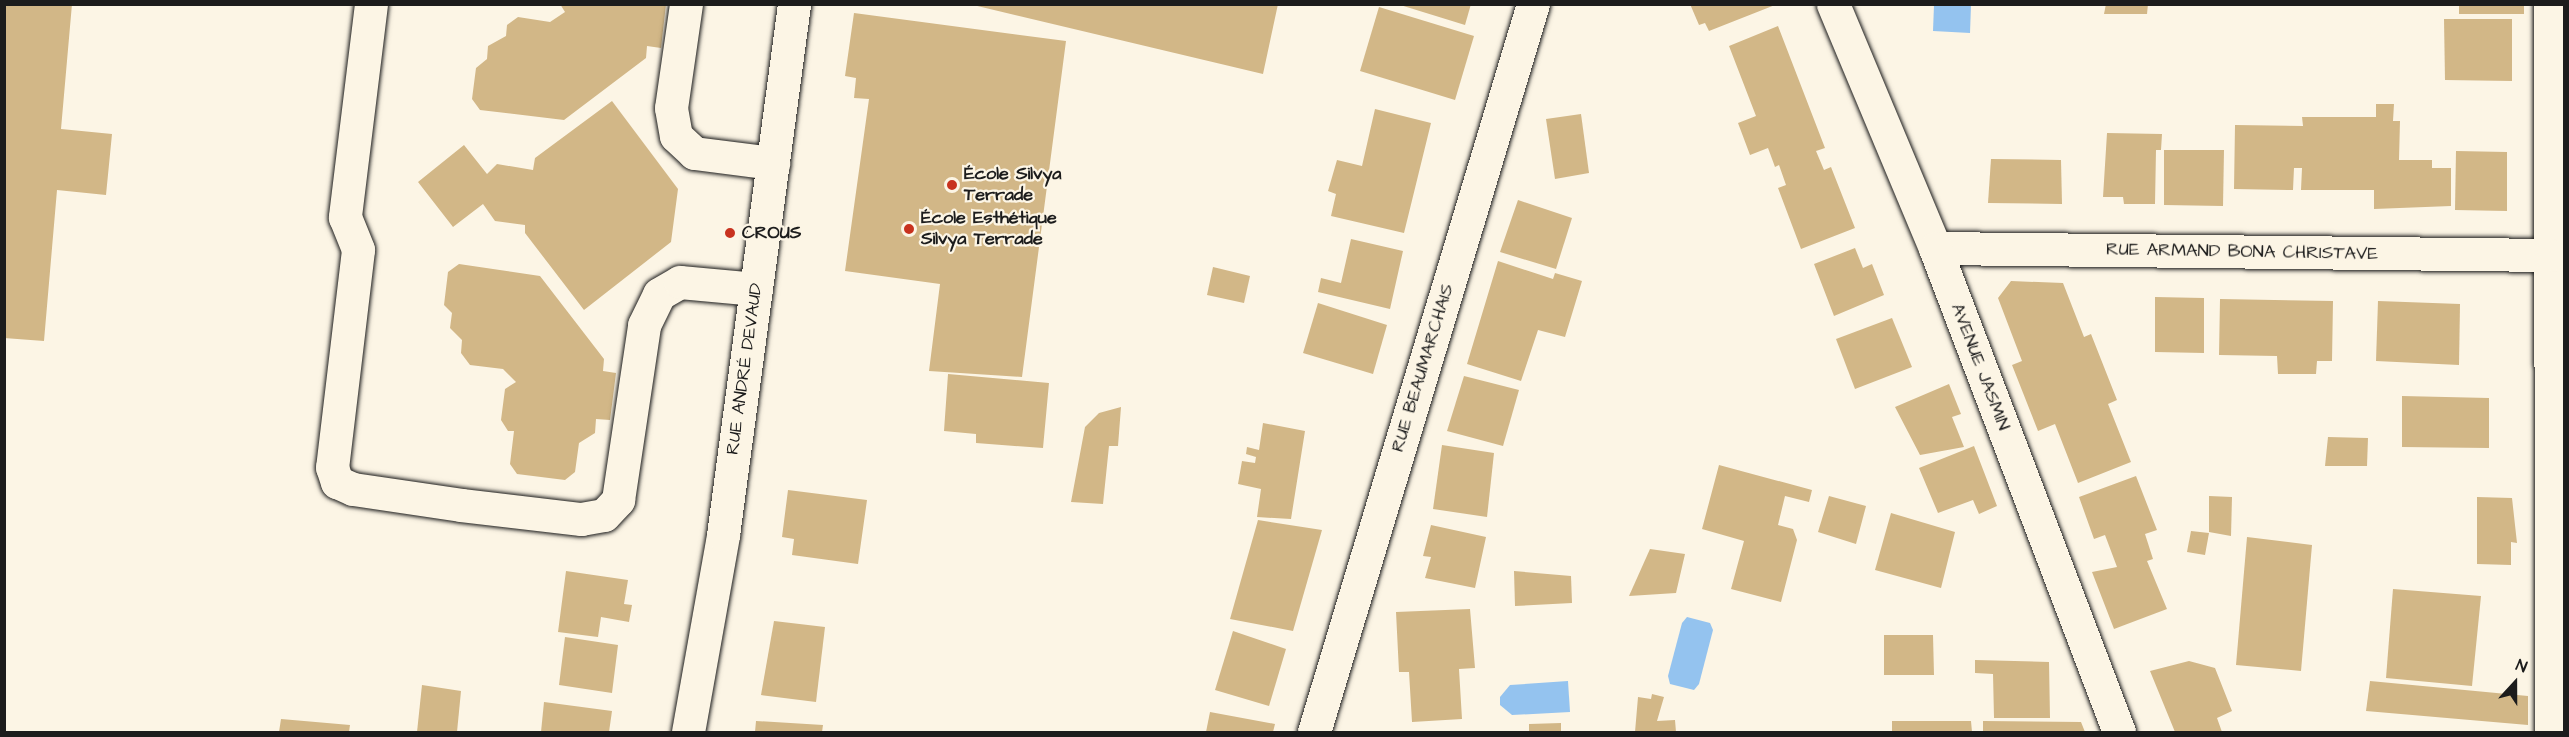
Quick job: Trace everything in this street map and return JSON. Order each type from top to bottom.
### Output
[{"type":"street","points":[[371,4],[345,217],[358,250],[332,467],[337,482],[353,489],[472,506],[581,519],[604,515],[618,500],[644,325],[660,294],[680,282],[756,289]]},
{"type":"street","points":[[686,4],[671,108],[676,136],[694,153],[773,163]]},
{"type":"street","name":"RUE ANDRÉ DEVAUD","points":[[688,732],[723,535],[794,4]]},
{"type":"street","name":"RUE BEAUMARCHAIS","points":[[1314,732],[1533,4]]},
{"type":"street","name":"AVENUE JASMIN","points":[[1833,4],[1935,248],[2119,732]]},
{"type":"street","points":[[2550,4],[2549,255],[2558,591],[2551,732]]},
{"type":"street","name":"RUE ARMAND BONA CHRISTAVE","points":[[1935,248],[2549,255]]},
{"type":"water","points":[[1934,5],[1971,5],[1970,33],[1933,31]]},
{"type":"water","points":[[1687,617],[1710,623],[1713,630],[1699,684],[1694,690],[1670,684],[1668,676],[1682,623]]},
{"type":"water","points":[[1568,681],[1570,712],[1512,715],[1500,705],[1500,697],[1510,685]]},
{"type":"building","points":[[4,4],[72,4],[61,129],[112,134],[106,195],[57,190],[44,341],[4,338]]},
{"type":"building","points":[[560,4],[666,4],[661,48],[647,46],[646,58],[564,120],[480,110],[472,99],[476,68],[487,59],[488,46],[506,36],[507,25],[518,17],[550,22],[565,12]]},
{"type":"building","points":[[969,4],[1278,4],[1263,74]]},
{"type":"building","points":[[1397,4],[1471,4],[1465,25]]},
{"type":"building","points":[[1690,4],[1775,5],[1709,31],[1705,23],[1699,25]]},
{"type":"building","points":[[2106,4],[2148,4],[2147,14],[2104,14]]},
{"type":"building","points":[[2459,4],[2524,4],[2524,14],[2459,14]]},
{"type":"building","points":[[1379,7],[1474,36],[1455,100],[1360,71]]},
{"type":"building","name":"École Silvya Terrade","points":[[854,13],[1066,41],[1022,377],[929,371],[940,284],[845,271],[869,99],[854,98],[856,78],[845,76]]},
{"type":"building","points":[[2444,19],[2512,19],[2512,81],[2445,80]]},
{"type":"building","points":[[1778,26],[1825,148],[1816,151],[1824,170],[1831,167],[1855,228],[1801,249],[1778,188],[1786,185],[1779,165],[1775,167],[1768,148],[1750,155],[1738,123],[1756,116],[1729,46]]},
{"type":"building","points":[[612,101],[678,189],[671,242],[584,310],[525,233],[525,225],[495,221],[483,204],[453,227],[418,182],[464,145],[487,174],[497,164],[533,170],[535,158]]},
{"type":"building","points":[[2376,104],[2394,104],[2393,121],[2400,121],[2399,160],[2432,160],[2432,168],[2451,168],[2451,206],[2374,209],[2374,190],[2301,190],[2302,168],[2294,168],[2293,190],[2234,189],[2235,125],[2303,126],[2302,117],[2376,117]]},
{"type":"building","points":[[1375,109],[1431,123],[1404,233],[1331,216],[1336,194],[1328,191],[1337,160],[1362,166]]},
{"type":"building","points":[[1581,114],[1589,173],[1555,179],[1546,119]]},
{"type":"building","points":[[2107,133],[2162,134],[2161,150],[2156,150],[2155,204],[2124,204],[2123,197],[2103,197]]},
{"type":"building","points":[[2164,150],[2224,150],[2223,206],[2164,205]]},
{"type":"building","points":[[2456,151],[2507,152],[2507,211],[2455,210]]},
{"type":"building","points":[[1991,159],[2061,160],[2062,204],[1988,203]]},
{"type":"building","points":[[1518,200],[1572,218],[1556,269],[1500,252]]},
{"type":"building","points":[[1351,239],[1403,251],[1390,309],[1318,292],[1321,278],[1341,283]]},
{"type":"building","points":[[1855,248],[1863,268],[1872,264],[1884,295],[1834,316],[1814,264]]},
{"type":"building","points":[[1498,261],[1553,279],[1555,273],[1582,281],[1565,337],[1538,330],[1521,381],[1467,364]]},
{"type":"building","points":[[459,264],[540,276],[604,359],[603,371],[616,373],[610,420],[596,419],[595,433],[579,443],[575,472],[565,480],[517,474],[510,464],[514,431],[508,431],[501,420],[505,389],[516,382],[503,369],[470,365],[461,353],[462,340],[450,328],[452,313],[444,305],[448,272]]},
{"type":"building","points":[[1213,267],[1250,276],[1244,303],[1207,295]]},
{"type":"building","points":[[2011,281],[2063,283],[2084,337],[2091,334],[2117,400],[2108,404],[2131,462],[2078,483],[2055,424],[2038,431],[2012,365],[2022,361],[1998,298]]},
{"type":"building","points":[[2155,297],[2204,298],[2204,353],[2155,352]]},
{"type":"building","points":[[2220,299],[2333,301],[2332,361],[2317,361],[2316,374],[2278,374],[2277,356],[2219,355]]},
{"type":"building","points":[[2378,301],[2460,304],[2459,365],[2376,361]]},
{"type":"building","points":[[1318,303],[1387,325],[1373,374],[1303,353]]},
{"type":"building","points":[[1892,318],[1912,367],[1855,389],[1836,339]]},
{"type":"building","points":[[948,374],[1049,383],[1043,448],[976,443],[976,434],[944,431]]},
{"type":"building","points":[[1464,376],[1519,390],[1503,446],[1447,431]]},
{"type":"building","points":[[1949,384],[1961,414],[1952,417],[1964,447],[1920,455],[1895,407]]},
{"type":"building","points":[[2402,396],[2489,398],[2489,448],[2402,447]]},
{"type":"building","points":[[1121,407],[1118,446],[1109,446],[1103,504],[1071,502],[1085,427],[1099,413]]},
{"type":"building","points":[[1263,423],[1305,431],[1291,519],[1257,517],[1261,489],[1238,484],[1242,461],[1255,463],[1256,457],[1246,454],[1247,447],[1259,450]]},
{"type":"building","points":[[2328,437],[2368,438],[2367,466],[2325,466]]},
{"type":"building","points":[[1442,445],[1494,453],[1487,517],[1433,509]]},
{"type":"building","points":[[1974,446],[1997,506],[1979,514],[1973,500],[1938,513],[1919,468]]},
{"type":"building","points":[[1719,465],[1812,490],[1809,502],[1785,496],[1778,525],[1793,529],[1797,540],[1781,602],[1731,589],[1744,541],[1702,529]]},
{"type":"building","points":[[2136,476],[2157,530],[2145,534],[2153,559],[2147,561],[2167,609],[2114,629],[2092,572],[2117,567],[2105,535],[2094,539],[2079,497]]},
{"type":"building","points":[[788,490],[867,500],[858,564],[792,555],[794,539],[782,537]]},
{"type":"building","points":[[1829,496],[1866,506],[1856,544],[1818,532]]},
{"type":"building","points":[[2209,496],[2232,497],[2231,536],[2209,532]]},
{"type":"building","points":[[2477,497],[2512,498],[2517,543],[2511,542],[2511,565],[2477,564]]},
{"type":"building","points":[[1891,513],[1955,532],[1941,588],[1875,570]]},
{"type":"building","points":[[1258,520],[1322,530],[1293,631],[1230,619]]},
{"type":"building","points":[[1431,525],[1486,537],[1475,588],[1425,578],[1431,557],[1423,556]]},
{"type":"building","points":[[2191,531],[2209,533],[2205,555],[2187,552]]},
{"type":"building","points":[[2247,537],[2312,545],[2301,671],[2236,665]]},
{"type":"building","points":[[1650,549],[1685,554],[1676,593],[1629,596]]},
{"type":"building","points":[[566,571],[628,580],[624,604],[632,605],[629,622],[601,617],[598,637],[558,632]]},
{"type":"building","points":[[1514,571],[1571,576],[1572,603],[1515,606]]},
{"type":"building","points":[[2393,589],[2481,596],[2472,686],[2386,678]]},
{"type":"building","points":[[1470,609],[1475,668],[1459,669],[1462,719],[1412,722],[1409,672],[1399,672],[1396,612]]},
{"type":"building","points":[[774,621],[825,627],[816,702],[761,695]]},
{"type":"building","points":[[1233,631],[1286,649],[1269,706],[1215,690]]},
{"type":"building","points":[[1884,635],[1933,635],[1934,675],[1884,675]]},
{"type":"building","points":[[565,637],[618,645],[612,693],[559,685]]},
{"type":"building","points":[[1975,660],[2049,662],[2050,718],[1994,718],[1993,674],[1975,673]]},
{"type":"building","points":[[2189,661],[2215,668],[2232,711],[2217,718],[2222,732],[2175,732],[2150,671]]},
{"type":"building","points":[[2370,681],[2528,696],[2528,725],[2366,711]]},
{"type":"building","points":[[422,685],[461,691],[457,732],[417,732]]},
{"type":"building","points":[[1652,694],[1664,697],[1657,721],[1675,720],[1676,732],[1635,732],[1638,697],[1651,699]]},
{"type":"building","points":[[544,702],[612,711],[609,732],[541,732]]},
{"type":"building","points":[[1210,712],[1275,724],[1273,732],[1206,732]]},
{"type":"building","points":[[281,719],[350,725],[349,732],[279,732]]},
{"type":"building","points":[[756,721],[823,725],[822,732],[755,732]]},
{"type":"building","points":[[1892,721],[1971,721],[1972,732],[1892,732]]},
{"type":"building","points":[[1983,721],[2081,722],[2085,732],[1983,732]]},
{"type":"building","points":[[1561,723],[1561,732],[1529,732],[1529,724]]},
{"type":"place","name":"École Silvya Terrade","points":[[952,185]]},
{"type":"place","name":"École Esthétique Silvya Terrade","points":[[909,229]]},
{"type":"place","name":"CROUS","points":[[730,233]]}]
